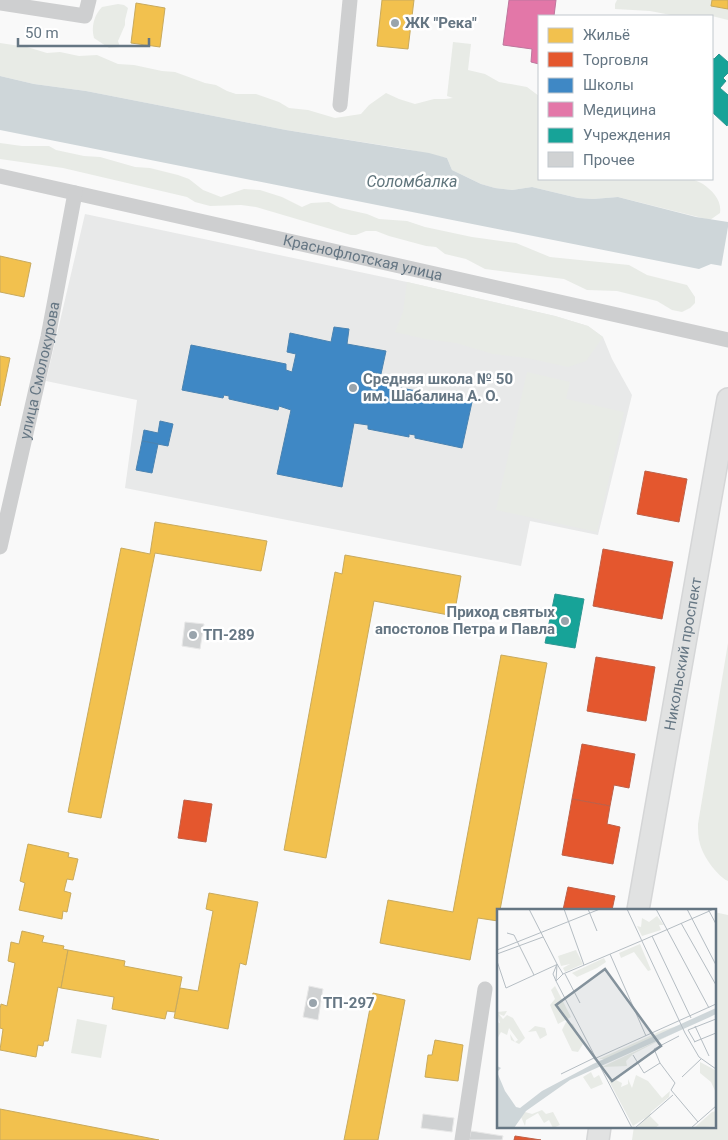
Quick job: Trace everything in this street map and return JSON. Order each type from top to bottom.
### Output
[{"type":"main road","name":"Никольский проспект","points":[[638,909],[728,399]]},
{"type":"street","points":[[0,3],[85,16],[89,0]]},
{"type":"street","points":[[340,105],[350,0]]},
{"type":"street","name":"Краснофлотская улица","points":[[0,176],[728,340]]},
{"type":"street","name":"улица Смолокурова","points":[[0,547],[48,337],[75,192]]},
{"type":"street","points":[[462,1140],[485,989]]},
{"type":"shaded area","points":[[617,0],[728,0],[728,20],[713,15],[671,15],[650,11],[615,9]]},
{"type":"shaded area","points":[[118,4],[128,8],[125,25],[118,41],[120,47],[109,48],[94,38],[94,21],[102,7]]},
{"type":"shaded area","points":[[453,42],[471,44],[468,70],[485,74],[499,82],[527,87],[538,95],[538,180],[694,180],[703,184],[713,193],[720,204],[720,213],[710,220],[618,197],[578,198],[532,187],[512,190],[495,188],[481,184],[452,170],[447,158],[406,149],[286,130],[86,91],[34,84],[0,76],[0,43],[27,47],[47,53],[60,52],[79,56],[97,55],[118,64],[175,72],[216,85],[236,94],[256,94],[279,102],[289,108],[308,110],[335,118],[361,114],[369,105],[386,93],[415,104],[434,99],[453,98],[447,96]]},
{"type":"shaded area","points":[[0,143],[22,146],[49,146],[56,150],[84,156],[100,157],[135,167],[150,168],[189,179],[203,190],[221,197],[244,189],[260,190],[282,197],[302,207],[311,203],[329,202],[340,208],[367,214],[379,219],[407,221],[425,227],[472,237],[516,243],[550,257],[629,265],[647,275],[687,285],[695,297],[695,303],[682,312],[672,310],[657,301],[617,291],[587,290],[564,279],[485,269],[466,259],[445,254],[436,247],[426,246],[376,231],[366,231],[351,235],[256,207],[241,205],[210,206],[195,202],[187,197],[63,168],[0,159]]},
{"type":"shaded area","name":"Средняя школа № 50 им. Шабалина А. О.","points":[[85,214],[407,282],[555,316],[588,326],[603,337],[612,359],[632,395],[598,535],[530,521],[521,566],[125,488],[137,400],[46,381]]},
{"type":"shaded area","points":[[407,282],[555,316],[588,326],[603,337],[586,361],[568,367],[527,358],[493,354],[456,343],[425,339],[395,332],[403,312]]},
{"type":"shaded area","points":[[527,372],[570,382],[566,399],[624,412],[597,532],[496,510]]},
{"type":"shaded area","points":[[728,643],[728,881],[715,870],[704,854],[699,842],[698,824]]},
{"type":"shaded area","points":[[716,912],[728,915],[728,1140],[632,1140],[634,1128],[716,1128]]},
{"type":"shaded area","points":[[77,1019],[107,1025],[101,1058],[71,1053]]},
{"type":"water","name":"Соломбалка","points":[[0,76],[34,84],[86,91],[286,130],[429,153],[447,158],[452,170],[481,184],[495,188],[512,190],[532,187],[578,198],[618,197],[696,217],[728,222],[728,267],[711,264],[699,269],[0,130]]},
{"type":"pier","points":[[728,227],[728,269],[721,268]]},
{"type":"building: Жильё","name":"ЖК \"Река\"","points":[[382,0],[414,0],[408,49],[377,46]]},
{"type":"building: Жильё","points":[[712,0],[728,0],[728,9],[711,6]]},
{"type":"building: Жильё","points":[[136,3],[165,8],[160,47],[131,43]]},
{"type":"building: Жильё","points":[[0,256],[31,263],[24,297],[0,292]]},
{"type":"building: Жильё","points":[[0,356],[10,358],[0,406]]},
{"type":"building: Жильё","points":[[155,522],[267,541],[261,571],[155,553],[101,818],[68,812],[121,548],[150,554]]},
{"type":"building: Жильё","points":[[345,555],[461,576],[454,616],[374,601],[326,858],[284,850],[335,572],[342,574]]},
{"type":"building: Жильё","points":[[501,655],[547,663],[500,909],[497,909],[497,921],[478,918],[470,960],[380,943],[388,900],[453,912]]},
{"type":"building: Жильё","points":[[28,844],[69,853],[68,857],[78,859],[73,880],[67,879],[64,891],[71,893],[67,912],[63,911],[62,919],[19,910],[25,883],[20,881]]},
{"type":"building: Жильё","points":[[209,893],[258,902],[246,965],[240,963],[228,1029],[174,1018],[180,988],[198,991],[213,911],[206,909]]},
{"type":"building: Жильё","points":[[22,931],[44,936],[42,942],[64,946],[63,949],[68,950],[61,988],[58,987],[48,1041],[44,1041],[43,1046],[38,1045],[36,1057],[0,1050],[3,1029],[0,1028],[0,1009],[1,1004],[7,1006],[15,963],[8,961],[11,942],[19,944]]},
{"type":"building: Жильё","points":[[68,950],[125,961],[124,966],[182,977],[175,1012],[167,1011],[165,1019],[112,1009],[114,997],[61,988]]},
{"type":"building: Жильё","points":[[373,993],[405,1000],[378,1140],[344,1140]]},
{"type":"building: Жильё","points":[[435,1040],[463,1045],[458,1081],[425,1077],[428,1055],[432,1055]]},
{"type":"building: Жильё","points":[[0,1109],[159,1140],[0,1140]]},
{"type":"building: Торговля","points":[[645,471],[687,479],[679,522],[637,514]]},
{"type":"building: Торговля","points":[[603,549],[673,562],[662,619],[593,606]]},
{"type":"building: Торговля","points":[[596,657],[655,667],[646,721],[587,711]]},
{"type":"building: Торговля","points":[[582,744],[635,754],[629,788],[614,785],[610,806],[572,799]]},
{"type":"building: Торговля","points":[[572,799],[610,806],[607,824],[620,827],[613,864],[562,855]]},
{"type":"building: Торговля","points":[[184,800],[212,804],[206,842],[178,838]]},
{"type":"building: Торговля","points":[[568,887],[615,896],[612,909],[563,909]]},
{"type":"building: Торговля","points":[[515,1136],[541,1140],[514,1140]]},
{"type":"building: Школы","points":[[334,327],[349,329],[347,344],[386,351],[381,374],[371,372],[368,387],[375,389],[376,383],[472,402],[462,448],[415,438],[415,435],[409,434],[409,437],[368,429],[368,425],[354,423],[342,487],[277,474],[291,410],[279,406],[278,410],[229,399],[229,396],[224,395],[223,398],[182,390],[191,345],[286,364],[286,370],[292,372],[296,354],[287,352],[290,333],[331,342]]},
{"type":"building: Школы","points":[[160,421],[173,424],[168,446],[142,441],[144,430],[158,433]]},
{"type":"building: Школы","points":[[142,441],[158,444],[152,473],[136,470]]},
{"type":"building: Медицина","points":[[509,0],[556,0],[554,15],[538,15],[538,64],[531,62],[532,49],[503,45]]},
{"type":"building: Учреждения","points":[[719,54],[728,62],[728,73],[723,78],[726,81],[720,88],[728,95],[727,126],[713,113],[714,59]]},
{"type":"building: Учреждения","name":"Приход святых апостолов Петра и Павла","points":[[555,594],[584,599],[575,648],[545,643]]},
{"type":"building: Прочее","name":"ТП-289","points":[[185,622],[204,624],[200,649],[182,646]]},
{"type":"building: Прочее","name":"ТП-297","points":[[309,986],[323,989],[318,1020],[303,1017]]},
{"type":"building: Прочее","points":[[423,1114],[454,1118],[452,1132],[421,1128]]},
{"type":"building: Прочее","points":[[471,1131],[503,1136],[502,1140],[469,1140]]},
{"type":"place","name":"ЖК \"Река\"","points":[[395,23]]},
{"type":"place","name":"Средняя школа № 50 им. Шабалина А. О.","points":[[353,388]]},
{"type":"place","name":"Приход святых апостолов Петра и Павла","points":[[565,621]]},
{"type":"place","name":"ТП-289","points":[[193,635]]},
{"type":"place","name":"ТП-297","points":[[313,1003]]}]
